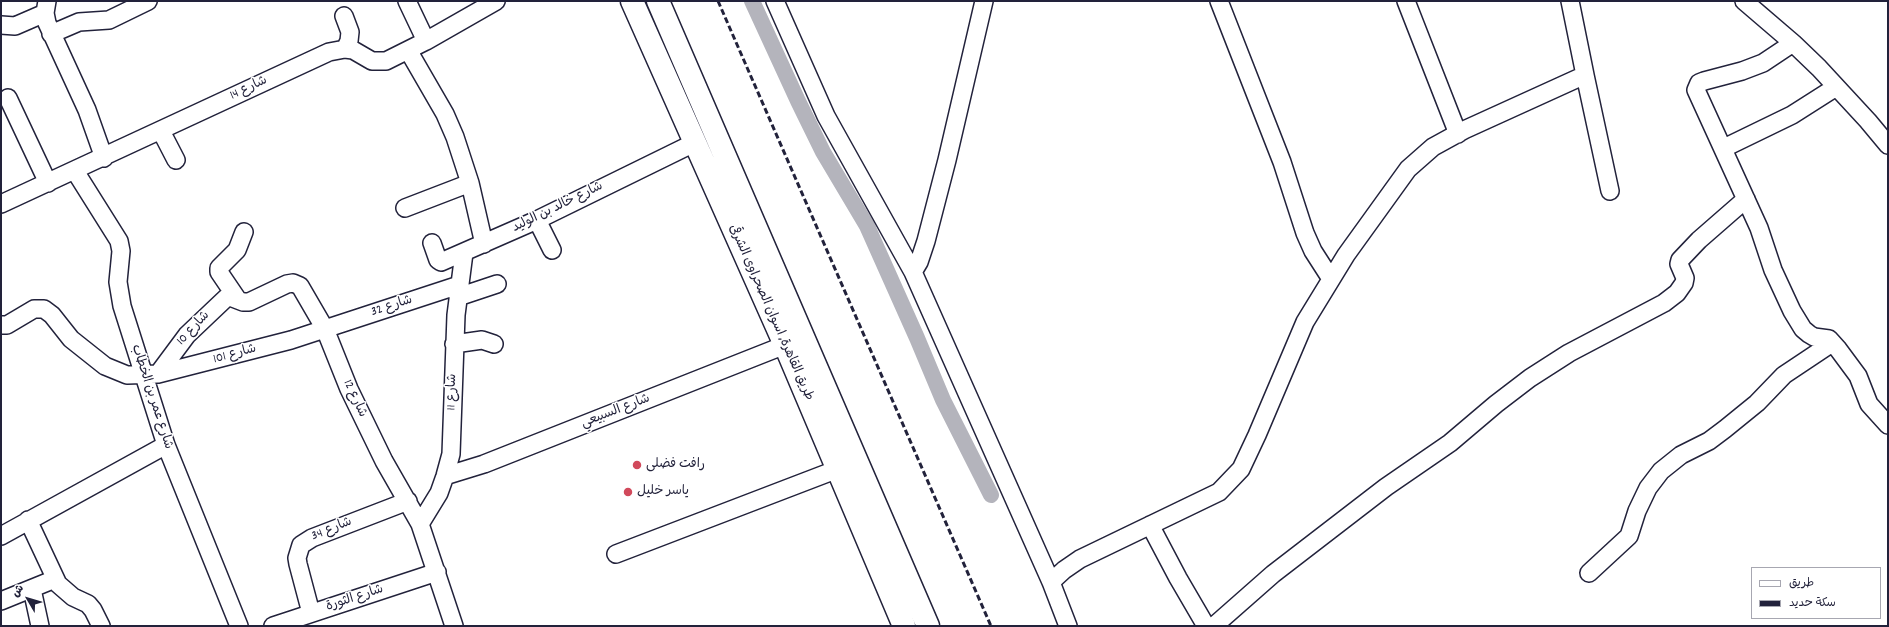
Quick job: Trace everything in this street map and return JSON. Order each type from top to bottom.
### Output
[{"type":"highway","name":"طريق القاهرة, اسوان الصحراوى الشرقى","points":[[632,1],[785,345],[904,626]]},
{"type":"highway","name":"طريق القاهرة, اسوان الصحراوى الشرقى","points":[[658,1],[911,583],[928,626]]},
{"type":"street","points":[[51,34],[79,22],[109,20],[148,1]]},
{"type":"street","points":[[407,1],[426,41]]},
{"type":"street","points":[[344,16],[350,32],[349,41],[345,49],[353,50],[372,61],[379,62],[386,61],[426,41],[496,1]]},
{"type":"street","points":[[775,1],[826,116],[913,272],[1051,582],[1068,626]]},
{"type":"street","points":[[913,272],[919,262],[926,241],[984,1]]},
{"type":"street","points":[[1219,1],[1282,162],[1305,233],[1313,251],[1331,279]]},
{"type":"street","points":[[1406,1],[1458,134]]},
{"type":"street","points":[[1570,1],[1610,191]]},
{"type":"street","points":[[1744,1],[1793,43],[1836,87],[1888,145]]},
{"type":"street","points":[[46,7],[47,23],[51,34],[87,110],[104,158]]},
{"type":"street","points":[[1,25],[20,25],[46,7]]},
{"type":"street","points":[[1793,43],[1763,63],[1742,72],[1704,81],[1697,87],[1696,90],[1698,97],[1724,148],[1759,228],[1781,290],[1792,311],[1803,329],[1809,334],[1814,337],[1826,338],[1832,343],[1858,376],[1869,404],[1888,425]]},
{"type":"street","name":"شارع 14","points":[[1,204],[104,158],[329,52],[345,49]]},
{"type":"street","points":[[408,50],[445,114],[470,183],[484,244]]},
{"type":"street","points":[[1051,582],[1064,570],[1080,559],[1219,492],[1241,469],[1305,322],[1346,255],[1408,169],[1433,147],[1513,107],[1585,75]]},
{"type":"street","points":[[1724,148],[1792,115],[1836,87]]},
{"type":"street","points":[[8,98],[48,183]]},
{"type":"street","points":[[161,131],[176,160]]},
{"type":"street","name":"شارع خالد بن الوليد","points":[[432,243],[439,262],[441,262],[537,220],[694,143]]},
{"type":"street","name":"شارع عمر بن الخطاب","points":[[75,171],[119,241],[122,251],[118,282],[119,291],[151,374],[166,445],[239,626]]},
{"type":"street","points":[[404,208],[470,183]]},
{"type":"street","points":[[1214,626],[1273,574],[1386,487],[1450,444],[1496,404],[1530,378],[1569,353],[1664,303],[1677,293],[1684,283],[1685,278],[1679,264],[1680,260],[1699,240],[1746,199]]},
{"type":"street","points":[[537,220],[552,250]]},
{"type":"street","points":[[238,300],[219,272],[219,268],[237,250],[244,232]]},
{"type":"street","name":"شارع 11","points":[[420,524],[436,498],[446,476],[451,454],[454,344],[458,291],[464,253]]},
{"type":"street","name":"شارع 12","points":[[238,300],[249,302],[287,284],[295,283],[302,288],[325,329],[349,390],[384,461],[420,524],[454,626]]},
{"type":"street","name":"شارع 32","points":[[325,329],[458,291],[497,284]]},
{"type":"street","name":"شارع 10","points":[[151,374],[183,339],[226,298],[230,297],[238,300]]},
{"type":"street","name":"شارع 101","points":[[1,325],[7,325],[34,309],[44,309],[52,315],[72,339],[106,366],[127,375],[151,374],[248,352],[325,329]]},
{"type":"street","points":[[454,344],[482,340],[494,344]]},
{"type":"street","points":[[1589,573],[1629,536],[1637,511],[1648,488],[1661,471],[1681,455],[1709,441],[1726,429],[1757,402],[1784,375],[1832,343]]},
{"type":"street","name":"شارع السبيعي","points":[[446,476],[484,464],[785,345]]},
{"type":"street","points":[[1,536],[166,445]]},
{"type":"street","points":[[616,554],[838,469]]},
{"type":"street","name":"شارع 34","points":[[311,613],[297,558],[301,545],[312,538],[408,501]]},
{"type":"street","points":[[28,520],[55,579],[65,591],[88,604],[101,626]]},
{"type":"street","points":[[1150,525],[1178,578],[1206,626]]},
{"type":"street","name":"شارع الثورة","points":[[273,626],[437,572]]},
{"type":"street","points":[[1,601],[55,579]]},
{"type":"street","points":[[32,589],[40,626]]},
{"type":"waterway","points":[[752,1],[823,152],[867,226],[943,400],[991,495]]},
{"type":"railway","points":[[718,1],[991,626]]},
{"type":"place","name":"رافت فضلى","points":[[637,465]]},
{"type":"place","name":"ياسر خليل","points":[[628,492]]}]
